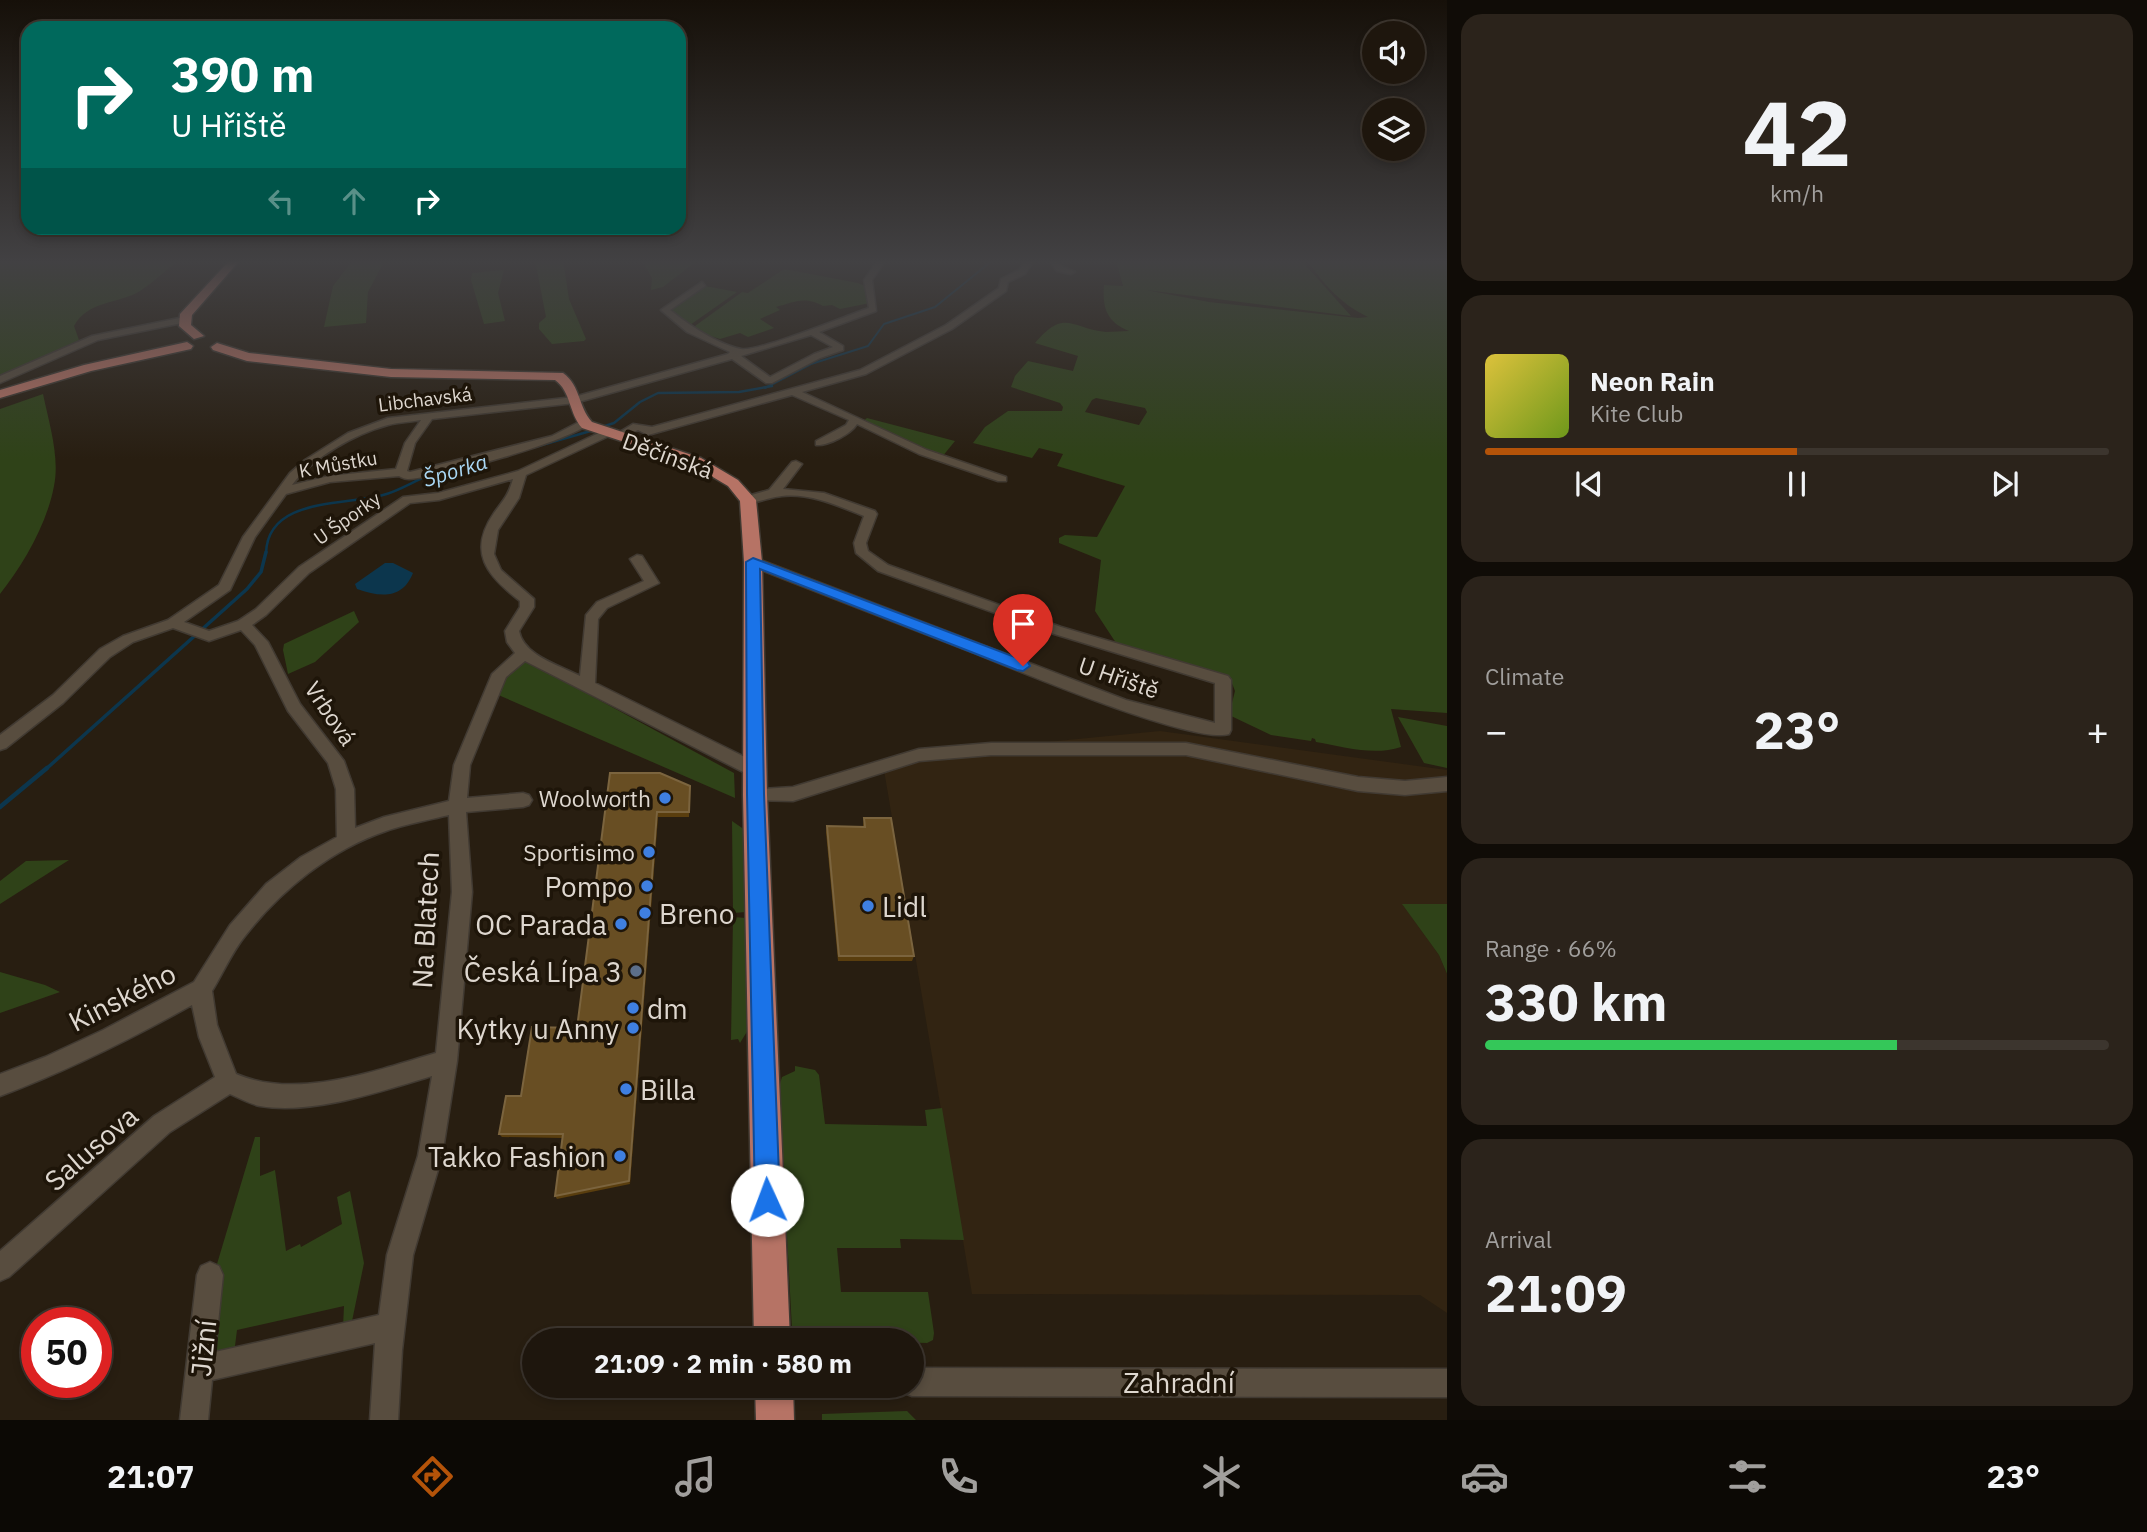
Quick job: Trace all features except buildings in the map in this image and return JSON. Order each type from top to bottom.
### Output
[{"type":"main road","points":[[186,326],[209,341],[247,357],[410,375],[546,373],[558,376],[567,381],[580,418],[600,430]]},
{"type":"main road","points":[[0,394],[88,368],[209,341]]},
{"type":"main road","name":"Děčínská","points":[[600,430],[643,437],[696,461],[733,483],[748,500]]},
{"type":"main road","points":[[748,500],[753,562],[755,794],[772,1328]]},
{"type":"main road","points":[[774,1398],[775,1420]]},
{"type":"street","points":[[0,380],[95,338],[146,326]]},
{"type":"street","points":[[685,326],[736,353],[769,381],[817,356],[840,348],[813,332]]},
{"type":"street","name":"Libchavská","points":[[0,744],[58,699],[105,653],[128,639],[173,623],[225,587],[249,537],[281,492],[309,462],[364,428],[388,421],[575,400],[828,326]]},
{"type":"street","points":[[643,437],[791,391],[863,372],[951,326]]},
{"type":"street","points":[[791,391],[923,452],[1002,479]]},
{"type":"street","name":"K Můstku","points":[[406,484],[410,443],[428,418]]},
{"type":"street","points":[[820,443],[850,427],[855,419]]},
{"type":"street","name":"K Můstku","points":[[281,492],[330,479],[406,484],[455,466],[556,438],[600,430]]},
{"type":"street","name":"U Šporky","points":[[173,623],[197,633],[225,632],[243,624],[261,612],[304,570],[406,484],[439,496],[522,473],[600,430]]},
{"type":"street","points":[[748,500],[773,493],[796,464]]},
{"type":"street","points":[[522,473],[517,479],[515,495],[499,515],[486,548],[494,573],[527,599],[527,607],[512,631],[521,656],[755,770]]},
{"type":"street","name":"U Hřiště","points":[[753,562],[1121,704],[1197,726],[1223,730],[1223,680],[1056,630],[883,568],[862,553],[860,542],[871,514],[819,494],[789,491],[773,493]]},
{"type":"street","points":[[587,686],[591,618],[603,605],[652,583],[637,559]]},
{"type":"street","name":"Vrbová","points":[[243,624],[261,642],[294,707],[336,761],[345,789],[346,841]]},
{"type":"street","name":"Na Blatech","points":[[384,1420],[400,1255],[430,1156],[446,1061],[462,892],[457,806],[462,765],[500,674],[521,656]]},
{"type":"street","points":[[755,794],[793,794],[919,755],[992,748],[1186,750],[1358,784],[1405,788],[1447,784]]},
{"type":"street","name":"Kinského","points":[[0,1085],[49,1067],[99,1044],[201,989],[237,931],[273,890],[308,863],[346,841],[384,824],[457,806],[523,800]]},
{"type":"street","points":[[201,989],[202,1015],[209,1041],[228,1082],[262,1095],[309,1094],[383,1079],[446,1061]]},
{"type":"street","name":"Salusova","points":[[0,1268],[162,1125],[228,1082]]},
{"type":"street","name":"Jižní","points":[[194,1420],[210,1275]]},
{"type":"street","points":[[201,1369],[392,1326]]},
{"type":"street","name":"Zahradní","points":[[924,1382],[1447,1383]]},
{"type":"shaded area","points":[[1160,731],[1447,770],[1447,904],[1403,905],[1439,955],[1447,974],[1447,1313],[1420,1295],[972,1294],[883,764],[924,754]]},
{"type":"green space","points":[[0,326],[74,326],[79,340],[0,377]]},
{"type":"green space","points":[[539,326],[581,326],[586,339],[552,344]]},
{"type":"green space","points":[[695,326],[774,328],[748,337],[740,333],[720,339],[698,332]]},
{"type":"green space","points":[[1054,326],[1080,326],[1106,332],[1129,331],[1120,326],[1447,326],[1447,713],[1391,709],[1401,747],[1391,750],[1359,750],[1316,742],[1312,738],[1311,741],[1271,735],[1229,715],[1235,691],[1230,678],[1118,646],[1095,611],[1101,560],[1059,543],[1059,538],[1065,535],[1097,537],[1125,486],[1057,466],[1063,454],[1039,448],[1032,458],[973,443],[985,427],[1008,411],[1062,411],[1060,403],[1011,387],[1015,376],[1028,361],[1073,371],[1078,356],[1035,343],[1045,332]],"holes":[[[1096,398],[1145,408],[1147,412],[1139,425],[1085,412]]]},
{"type":"green space","points":[[43,394],[56,463],[51,500],[33,543],[0,594],[0,409]]},
{"type":"green space","points":[[867,418],[955,441],[942,457],[862,422]]},
{"type":"green space","points":[[354,611],[359,622],[315,662],[288,674],[284,644]]},
{"type":"green space","points":[[525,660],[734,773],[735,798],[496,694],[508,673]]},
{"type":"green space","points":[[1398,717],[1447,726],[1447,768],[1424,763]]},
{"type":"green space","points":[[732,821],[745,830],[746,912],[733,913]]},
{"type":"green space","points":[[69,860],[0,904],[0,881],[26,861]]},
{"type":"green space","points":[[1402,904],[1447,904],[1447,974],[1439,955]]},
{"type":"green space","points":[[733,917],[746,918],[748,1030],[740,1043],[738,1039],[731,1040]]},
{"type":"green space","points":[[0,972],[45,985],[60,992],[0,1013]]},
{"type":"green space","points":[[795,1066],[815,1070],[819,1075],[825,1124],[927,1126],[925,1110],[942,1108],[964,1240],[900,1239],[901,1248],[837,1248],[841,1292],[928,1292],[934,1333],[933,1340],[927,1343],[924,1343],[924,1328],[792,1328],[779,1087],[782,1077],[795,1071]]},
{"type":"green space","points":[[255,1137],[260,1137],[260,1176],[275,1170],[286,1251],[300,1244],[301,1247],[342,1224],[337,1197],[350,1191],[364,1263],[351,1326],[343,1327],[344,1306],[237,1330],[234,1354],[210,1355],[217,1264]]},
{"type":"green space","points":[[907,1411],[916,1420],[822,1420],[822,1414]]},
{"type":"water","points":[[385,563],[393,563],[413,573],[403,588],[382,595],[357,589],[355,584]]},
{"type":"waterway","name":"Šporka","points":[[767,387],[811,364],[868,346],[882,326]]},
{"type":"waterway","name":"Šporka","points":[[767,387],[772,386]]},
{"type":"waterway","name":"Šporka","points":[[602,427],[614,423],[640,402],[658,393],[739,392],[767,387]]},
{"type":"waterway","name":"Šporka","points":[[535,447],[594,430]]},
{"type":"waterway","name":"Šporka","points":[[266,553],[270,535],[280,522],[294,513],[330,503],[383,495],[429,475]]},
{"type":"waterway","name":"Šporka","points":[[45,770],[247,589],[261,572],[266,552]]},
{"type":"waterway","name":"Šporka","points":[[0,807],[47,768]]},
{"type":"place","name":"Woolworth","points":[[665,798]]},
{"type":"place","name":"Sportisimo","points":[[649,852]]},
{"type":"place","name":"Pompo","points":[[647,886]]},
{"type":"place","name":"Lidl","points":[[868,906]]},
{"type":"place","name":"Breno","points":[[645,913]]},
{"type":"place","name":"OC Parada","points":[[621,924]]},
{"type":"place","name":"Česká Lípa 3","points":[[636,971]]},
{"type":"place","name":"dm","points":[[633,1008]]},
{"type":"place","name":"Kytky u Anny","points":[[633,1028]]},
{"type":"place","name":"Billa","points":[[626,1089]]},
{"type":"place","name":"Takko Fashion","points":[[620,1156]]},
{"type":"route","points":[[767,1200],[755,794],[753,562],[1023,666]]}]
